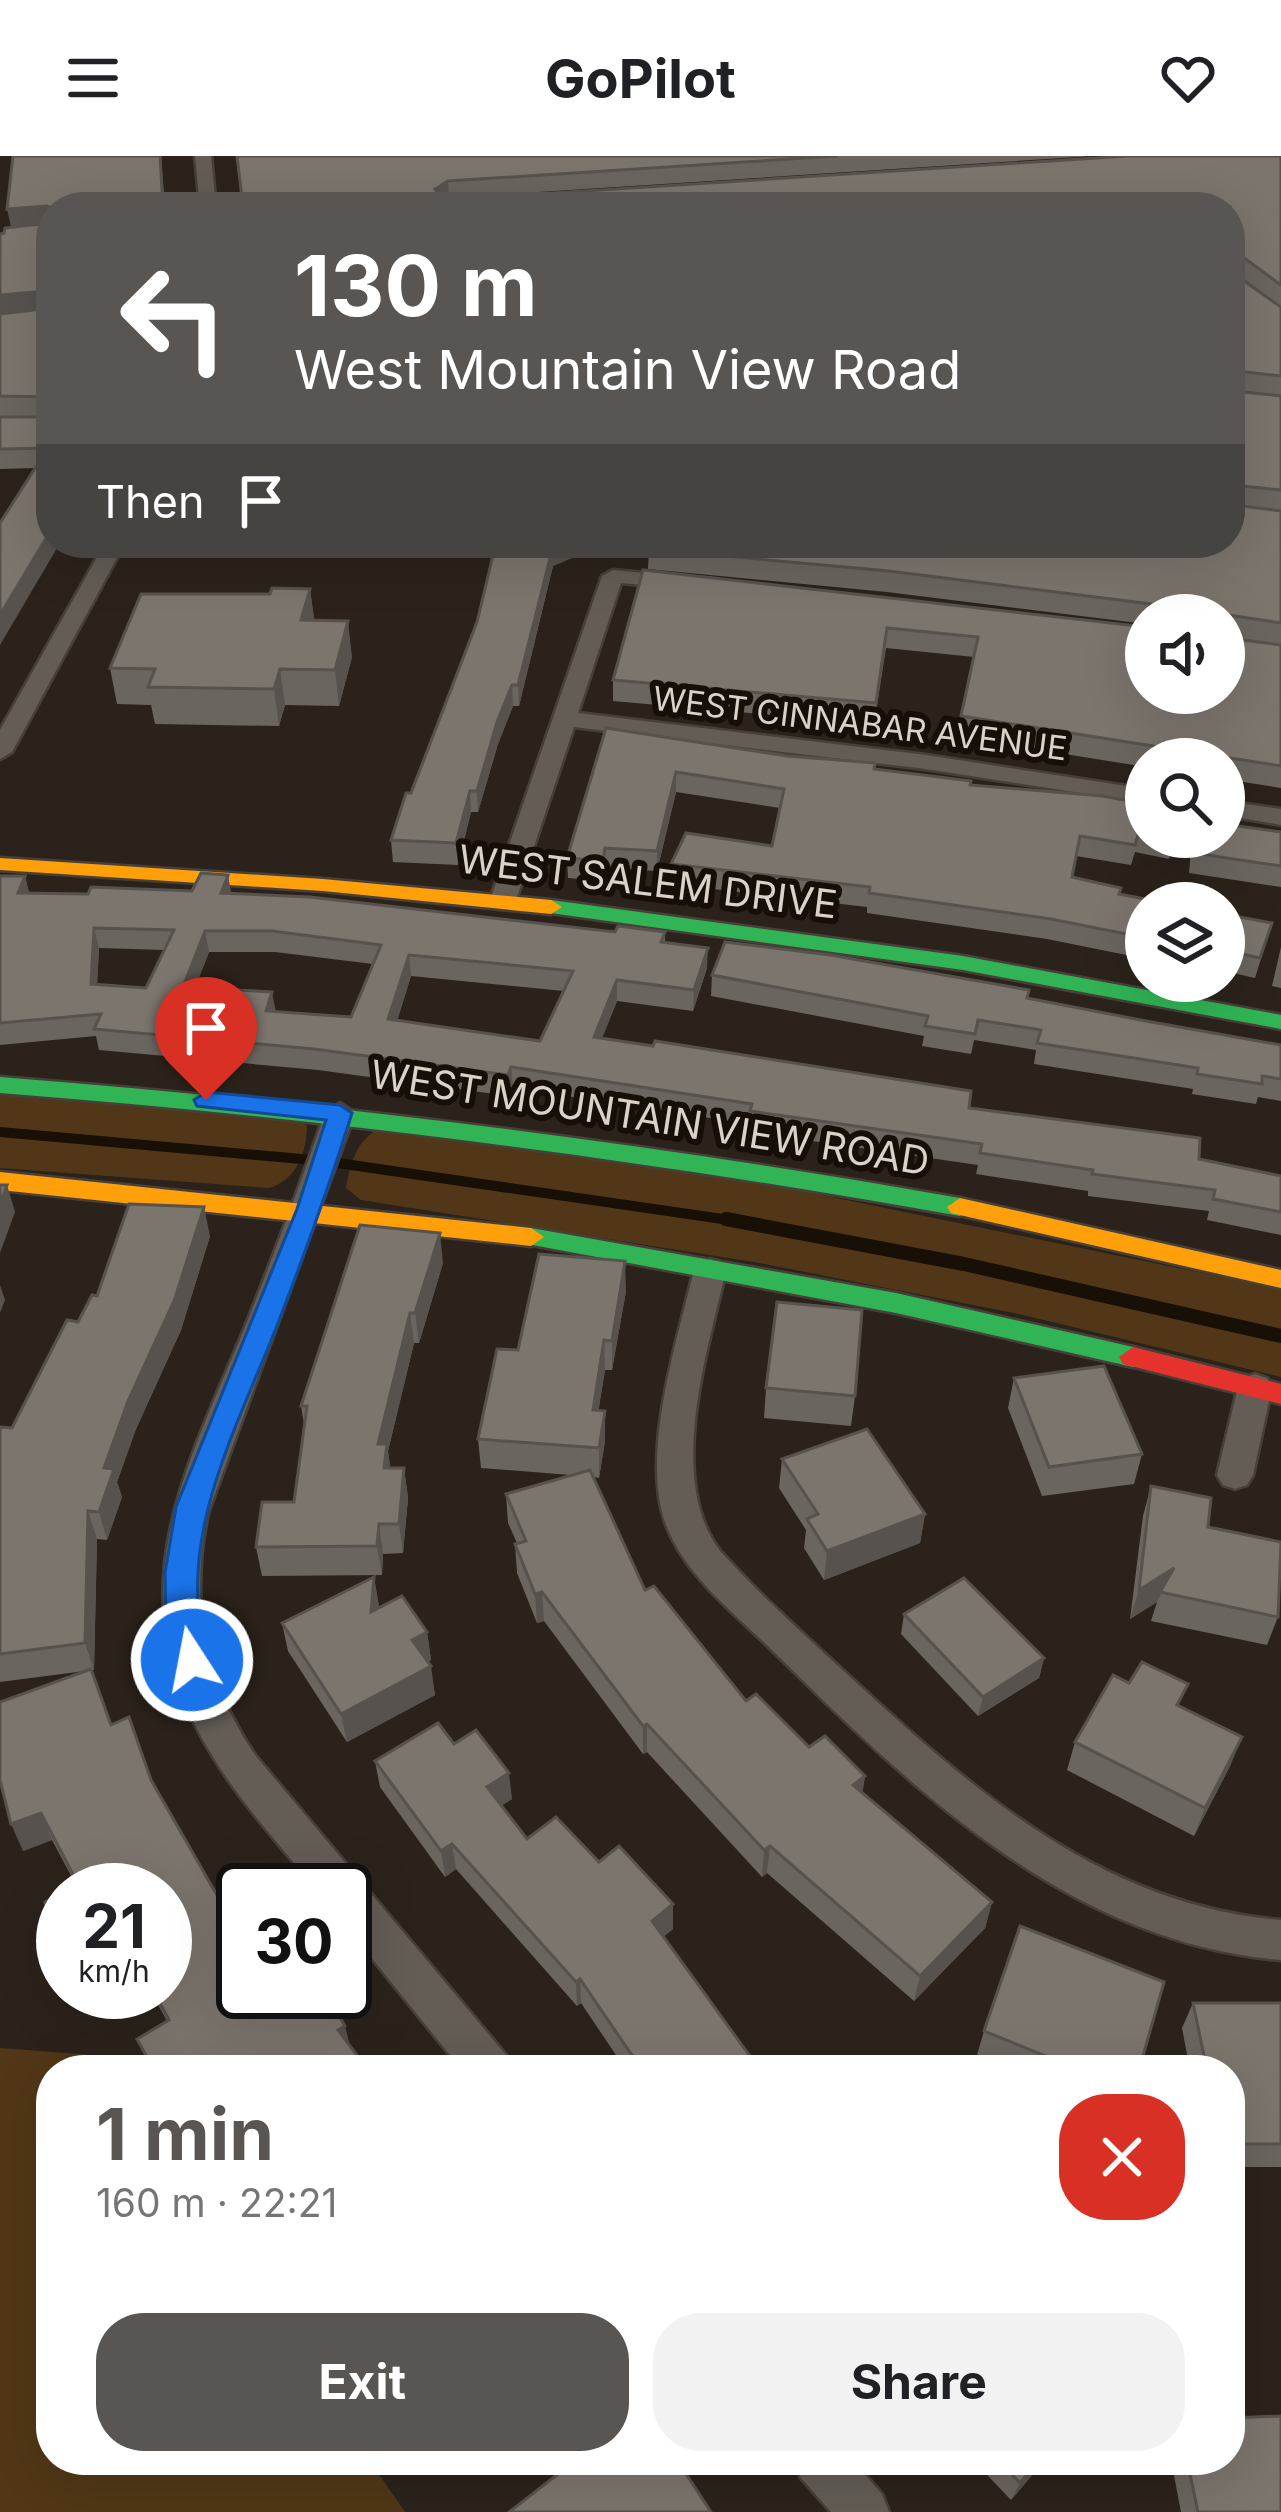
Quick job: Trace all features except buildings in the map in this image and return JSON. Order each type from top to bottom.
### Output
[{"type":"street","points":[[203,156],[207,192]]},
{"type":"street","points":[[0,752],[107,558]]},
{"type":"street","points":[[503,900],[613,576],[706,585]]},
{"type":"street","name":"WEST CINNABAR AVENUE","points":[[565,719],[926,762],[1125,793]]},
{"type":"street","points":[[1245,812],[1281,818]]},
{"type":"street","name":"WEST SALEM DRIVE","points":[[0,864],[242,877],[503,900],[838,943],[1160,996],[1281,1022]]},
{"type":"street","name":"WEST MOUNTAIN VIEW ROAD","points":[[0,1085],[340,1113],[599,1145],[846,1186],[1281,1280]]},
{"type":"street","points":[[320,1863],[248,1775],[213,1721],[182,1626],[180,1573],[191,1507],[310,1209],[340,1113]]},
{"type":"street","points":[[0,1180],[501,1232],[918,1308],[1268,1390],[1235,1475]]},
{"type":"street","points":[[710,1270],[674,1487],[683,1523],[702,1556],[844,1696],[1018,1842],[1088,1886],[1148,1912],[1255,1939],[1281,1940]]},
{"type":"street","points":[[372,1926],[478,2055]]},
{"type":"street","points":[[832,2475],[864,2512]]},
{"type":"shaded area","points":[[0,1094],[299,1119],[307,1126],[306,1136],[293,1172],[269,1188],[0,1168]]},
{"type":"shaded area","points":[[377,1130],[704,1171],[1281,1289],[1281,1377],[1019,1314],[754,1262],[361,1200],[346,1188],[359,1147]]},
{"type":"shaded area","points":[[0,2048],[92,2055],[36,2055],[36,2475],[379,2475],[405,2512],[0,2512]]},
{"type":"waterway","points":[[0,1132],[324,1161],[738,1221]]},
{"type":"waterway","points":[[726,1219],[738,1221]]},
{"type":"waterway","points":[[738,1221],[743,1222]]},
{"type":"waterway","points":[[738,1221],[964,1264],[1281,1336]]},
{"type":"traffic: fast","points":[[551,907],[963,963],[1281,1022]]},
{"type":"traffic: fast","points":[[0,1085],[242,1105],[482,1133],[721,1166],[960,1207]]},
{"type":"traffic: fast","points":[[531,1237],[896,1303],[1133,1357]]},
{"type":"traffic: slow","points":[[0,864],[323,885],[551,907]]},
{"type":"traffic: slow","points":[[0,1181],[531,1237]]},
{"type":"traffic: slow","points":[[960,1207],[1281,1279]]},
{"type":"traffic: jam","points":[[1133,1357],[1281,1394]]},
{"type":"route","points":[[192,1660],[182,1626],[180,1573],[191,1507],[310,1209],[340,1113],[206,1100]]}]
